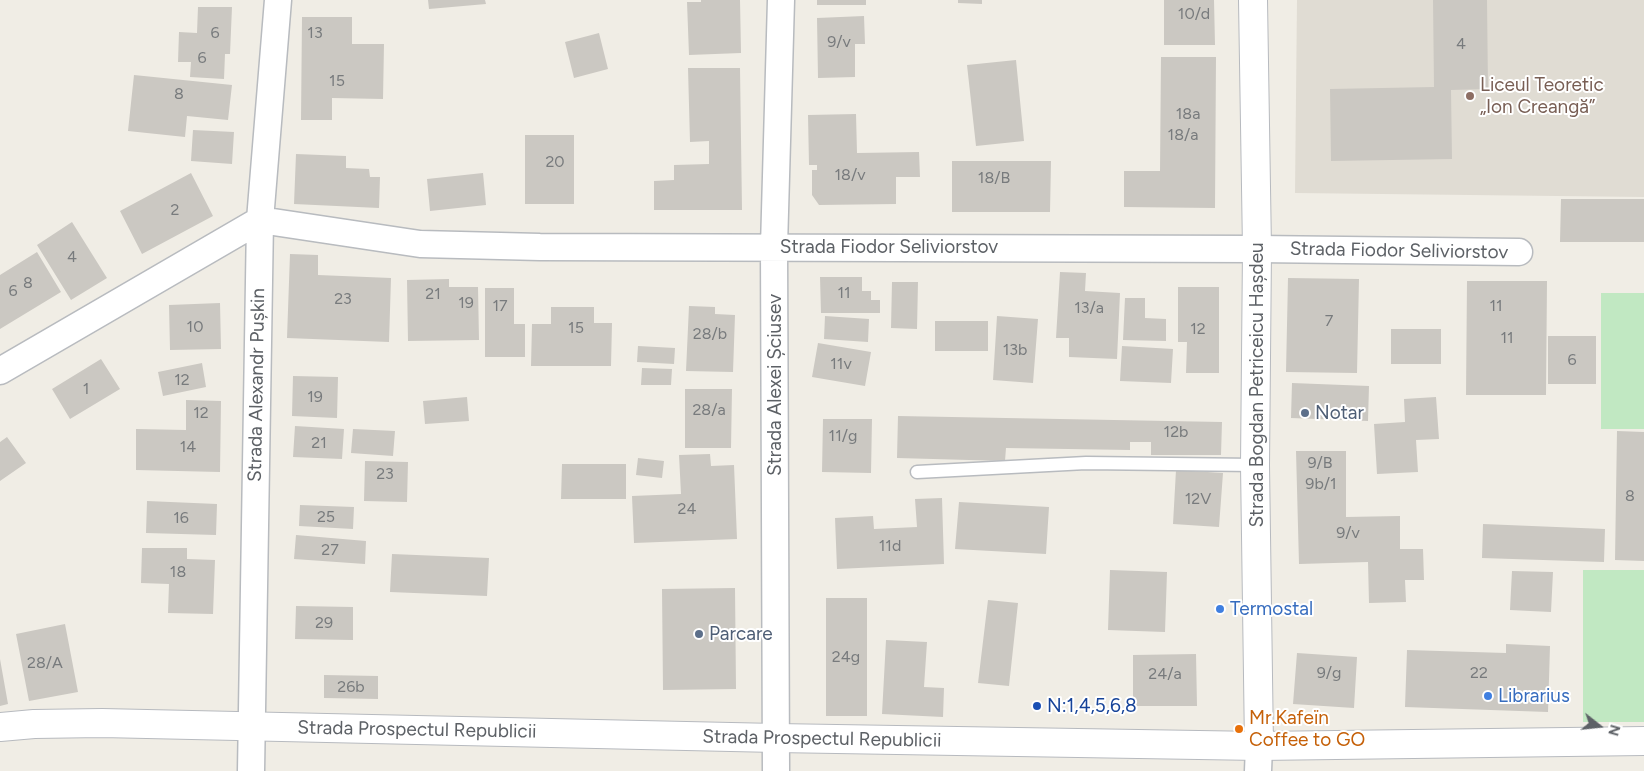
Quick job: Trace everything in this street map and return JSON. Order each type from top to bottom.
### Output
[{"type":"main road","name":"Strada Bogdan Petriceicu Hașdeu","points":[[1253,0],[1257,249],[1255,465],[1259,758]]},
{"type":"main road","name":"Strada Prospectul Republicii","points":[[0,727],[34,724],[102,723],[776,738],[1259,758],[1644,740]]},
{"type":"street","name":"Strada Alexandr Pușkin","points":[[251,771],[260,220],[278,0]]},
{"type":"street","name":"Strada Alexei Șciusev","points":[[776,771],[774,247],[781,0]]},
{"type":"street","name":"Strada Fiodor Seliviorstov","points":[[260,220],[420,244],[540,247],[1257,249],[1519,252]]},
{"type":"street","points":[[0,371],[260,220]]},
{"type":"lane","points":[[917,472],[1086,463],[1255,465]]},
{"type":"shaded area","name":"Liceul Teoretic „Ion Creangă”","points":[[1297,0],[1644,0],[1644,197],[1295,193]]},
{"type":"green space","points":[[1601,293],[1644,293],[1644,429],[1601,429]]},
{"type":"green space","points":[[1583,570],[1644,570],[1644,722],[1583,722]]},
{"type":"building","points":[[428,0],[485,0],[486,4],[429,9]]},
{"type":"building","points":[[701,0],[740,0],[741,53],[689,55],[687,2],[701,2]]},
{"type":"building","points":[[817,0],[866,0],[866,5],[817,5]]},
{"type":"building","points":[[958,0],[982,0],[982,4],[958,3]]},
{"type":"building","points":[[1164,0],[1214,0],[1215,45],[1164,45]]},
{"type":"building","points":[[1433,0],[1487,0],[1488,89],[1451,90],[1452,159],[1331,161],[1330,89],[1434,87]]},
{"type":"building","points":[[198,7],[232,7],[230,54],[225,54],[224,79],[190,77],[191,62],[178,62],[179,32],[197,33]]},
{"type":"building","points":[[864,16],[865,44],[855,44],[855,77],[818,78],[817,18]]},
{"type":"building","points":[[302,17],[352,17],[352,44],[384,44],[383,99],[332,98],[332,120],[301,120]]},
{"type":"building","points":[[599,33],[608,69],[574,78],[565,42]]},
{"type":"building","points":[[1161,57],[1216,57],[1215,208],[1124,207],[1124,171],[1160,171]]},
{"type":"building","points":[[1016,60],[1024,141],[976,146],[967,65]]},
{"type":"building","points":[[688,68],[740,68],[742,210],[654,210],[654,181],[674,180],[674,165],[709,164],[709,141],[690,142]]},
{"type":"building","points":[[134,75],[232,85],[228,120],[187,116],[185,137],[128,131]]},
{"type":"building","points":[[856,114],[857,153],[919,152],[920,177],[896,177],[896,204],[819,205],[812,195],[812,170],[817,170],[817,165],[809,165],[808,115]]},
{"type":"building","points":[[193,130],[234,132],[232,164],[191,161]]},
{"type":"building","points":[[525,135],[574,135],[574,204],[525,204]]},
{"type":"building","points":[[296,154],[346,156],[346,168],[369,169],[370,177],[380,177],[379,208],[294,204]]},
{"type":"building","points":[[952,161],[1051,161],[1050,212],[952,212]]},
{"type":"building","points":[[191,173],[213,216],[142,254],[120,211]]},
{"type":"building","points":[[483,173],[486,205],[430,211],[427,179]]},
{"type":"building","points":[[1561,199],[1644,199],[1644,242],[1560,242]]},
{"type":"building","points":[[72,222],[107,278],[71,300],[37,245]]},
{"type":"building","points":[[37,252],[61,292],[0,329],[0,275]]},
{"type":"building","points":[[290,254],[318,255],[318,275],[391,278],[389,342],[287,338]]},
{"type":"building","points":[[1060,272],[1086,273],[1085,291],[1120,293],[1117,359],[1069,357],[1069,338],[1056,338]]},
{"type":"building","points":[[820,277],[862,277],[862,291],[871,291],[871,300],[880,300],[880,313],[821,313]]},
{"type":"building","points":[[1288,278],[1359,279],[1357,373],[1286,372]]},
{"type":"building","points":[[449,279],[449,287],[478,287],[479,340],[408,341],[407,280]]},
{"type":"building","points":[[1467,281],[1547,281],[1546,395],[1466,395]]},
{"type":"building","points":[[892,282],[918,282],[917,329],[891,328]]},
{"type":"building","points":[[1178,287],[1219,287],[1219,373],[1186,373],[1187,342],[1178,342]]},
{"type":"building","points":[[485,288],[514,288],[514,324],[525,324],[525,357],[485,357]]},
{"type":"building","points":[[1125,298],[1145,298],[1145,318],[1166,319],[1166,341],[1123,340]]},
{"type":"building","points":[[220,303],[221,349],[170,350],[169,305]]},
{"type":"building","points":[[689,306],[715,307],[715,314],[735,315],[733,372],[686,371]]},
{"type":"building","points":[[551,307],[594,307],[594,323],[612,323],[611,366],[531,366],[532,324],[551,324]]},
{"type":"building","points":[[825,316],[869,319],[868,342],[824,339]]},
{"type":"building","points":[[997,316],[1038,319],[1033,383],[993,380]]},
{"type":"building","points":[[935,321],[988,321],[988,351],[935,351]]},
{"type":"building","points":[[1391,329],[1441,329],[1441,364],[1391,364]]},
{"type":"building","points":[[1548,336],[1596,336],[1596,384],[1548,384]]},
{"type":"building","points":[[818,343],[871,352],[865,386],[812,377]]},
{"type":"building","points":[[638,346],[675,348],[674,364],[637,362]]},
{"type":"building","points":[[1122,346],[1173,349],[1171,383],[1120,381]]},
{"type":"building","points":[[101,359],[120,389],[70,419],[52,389]]},
{"type":"building","points":[[202,363],[206,387],[163,396],[158,372]]},
{"type":"building","points":[[642,368],[672,369],[671,385],[641,385]]},
{"type":"building","points":[[293,376],[338,377],[337,418],[292,416]]},
{"type":"building","points":[[1292,383],[1369,386],[1368,421],[1291,418]]},
{"type":"building","points":[[685,389],[732,389],[731,448],[685,448]]},
{"type":"building","points":[[467,397],[469,421],[425,424],[423,401]]},
{"type":"building","points":[[1436,397],[1439,439],[1416,440],[1418,472],[1377,474],[1374,424],[1405,422],[1404,399]]},
{"type":"building","points":[[186,400],[221,401],[220,472],[136,470],[136,429],[186,430]]},
{"type":"building","points":[[898,416],[1222,422],[1221,455],[1151,455],[1151,442],[1130,442],[1130,450],[1006,448],[1005,461],[897,458]]},
{"type":"building","points":[[823,419],[872,419],[871,473],[822,472]]},
{"type":"building","points":[[295,426],[344,429],[342,459],[293,457]]},
{"type":"building","points":[[353,429],[395,431],[393,456],[351,453]]},
{"type":"building","points":[[1617,431],[1644,432],[1644,561],[1615,560]]},
{"type":"building","points":[[7,437],[26,463],[0,481],[0,442]]},
{"type":"building","points":[[1296,451],[1346,451],[1346,517],[1400,516],[1400,549],[1423,549],[1424,580],[1405,580],[1406,602],[1369,603],[1368,562],[1299,564]]},
{"type":"building","points":[[710,454],[711,466],[734,465],[737,539],[634,543],[632,496],[681,494],[679,455]]},
{"type":"building","points":[[638,458],[664,461],[662,478],[636,475]]},
{"type":"building","points":[[365,461],[408,462],[407,502],[364,501]]},
{"type":"building","points":[[562,464],[626,464],[626,499],[561,499]]},
{"type":"building","points":[[1176,470],[1223,473],[1219,527],[1173,524]]},
{"type":"building","points":[[942,498],[944,564],[837,569],[835,518],[873,516],[874,529],[917,527],[915,499]]},
{"type":"building","points":[[147,501],[217,504],[216,535],[146,533]]},
{"type":"building","points":[[959,502],[1049,507],[1046,554],[955,549]]},
{"type":"building","points":[[300,505],[354,507],[353,529],[299,526]]},
{"type":"building","points":[[1483,524],[1605,529],[1604,562],[1482,558]]},
{"type":"building","points":[[296,535],[366,541],[365,564],[294,559]]},
{"type":"building","points":[[142,548],[187,548],[187,559],[215,560],[213,614],[168,613],[169,584],[141,583]]},
{"type":"building","points":[[392,554],[489,558],[487,596],[390,592]]},
{"type":"building","points":[[1110,570],[1167,572],[1165,632],[1108,630]]},
{"type":"building","points":[[1512,571],[1553,572],[1551,612],[1510,610]]},
{"type":"building","points":[[735,588],[736,689],[663,690],[662,589]]},
{"type":"building","points":[[826,598],[867,598],[867,716],[826,716]]},
{"type":"building","points":[[988,600],[1018,603],[1009,686],[978,683]]},
{"type":"building","points":[[296,606],[353,607],[353,640],[295,639]]},
{"type":"building","points":[[65,624],[78,692],[29,701],[16,634]]},
{"type":"building","points":[[886,640],[927,642],[924,687],[944,688],[943,717],[882,714]]},
{"type":"building","points":[[1506,644],[1550,646],[1548,712],[1405,707],[1407,650],[1506,653]]},
{"type":"building","points":[[1297,653],[1357,657],[1354,708],[1293,704]]},
{"type":"building","points":[[1196,654],[1197,706],[1133,706],[1133,655]]},
{"type":"building","points":[[0,659],[8,704],[0,706]]},
{"type":"building","points":[[324,675],[378,676],[378,699],[324,698]]},
{"type":"place","name":"Liceul Teoretic „Ion Creangă”","points":[[1470,96]]},
{"type":"place","name":"Notar","points":[[1305,413]]},
{"type":"place","name":"Termostal","points":[[1220,609]]},
{"type":"place","name":"Parcare","points":[[699,634]]},
{"type":"place","name":"Librarius","points":[[1488,696]]},
{"type":"place","name":"N:1,4,5,6,8","points":[[1037,706]]},
{"type":"place","name":"Mr.Kafeïn Coffee to GO","points":[[1239,729]]}]
